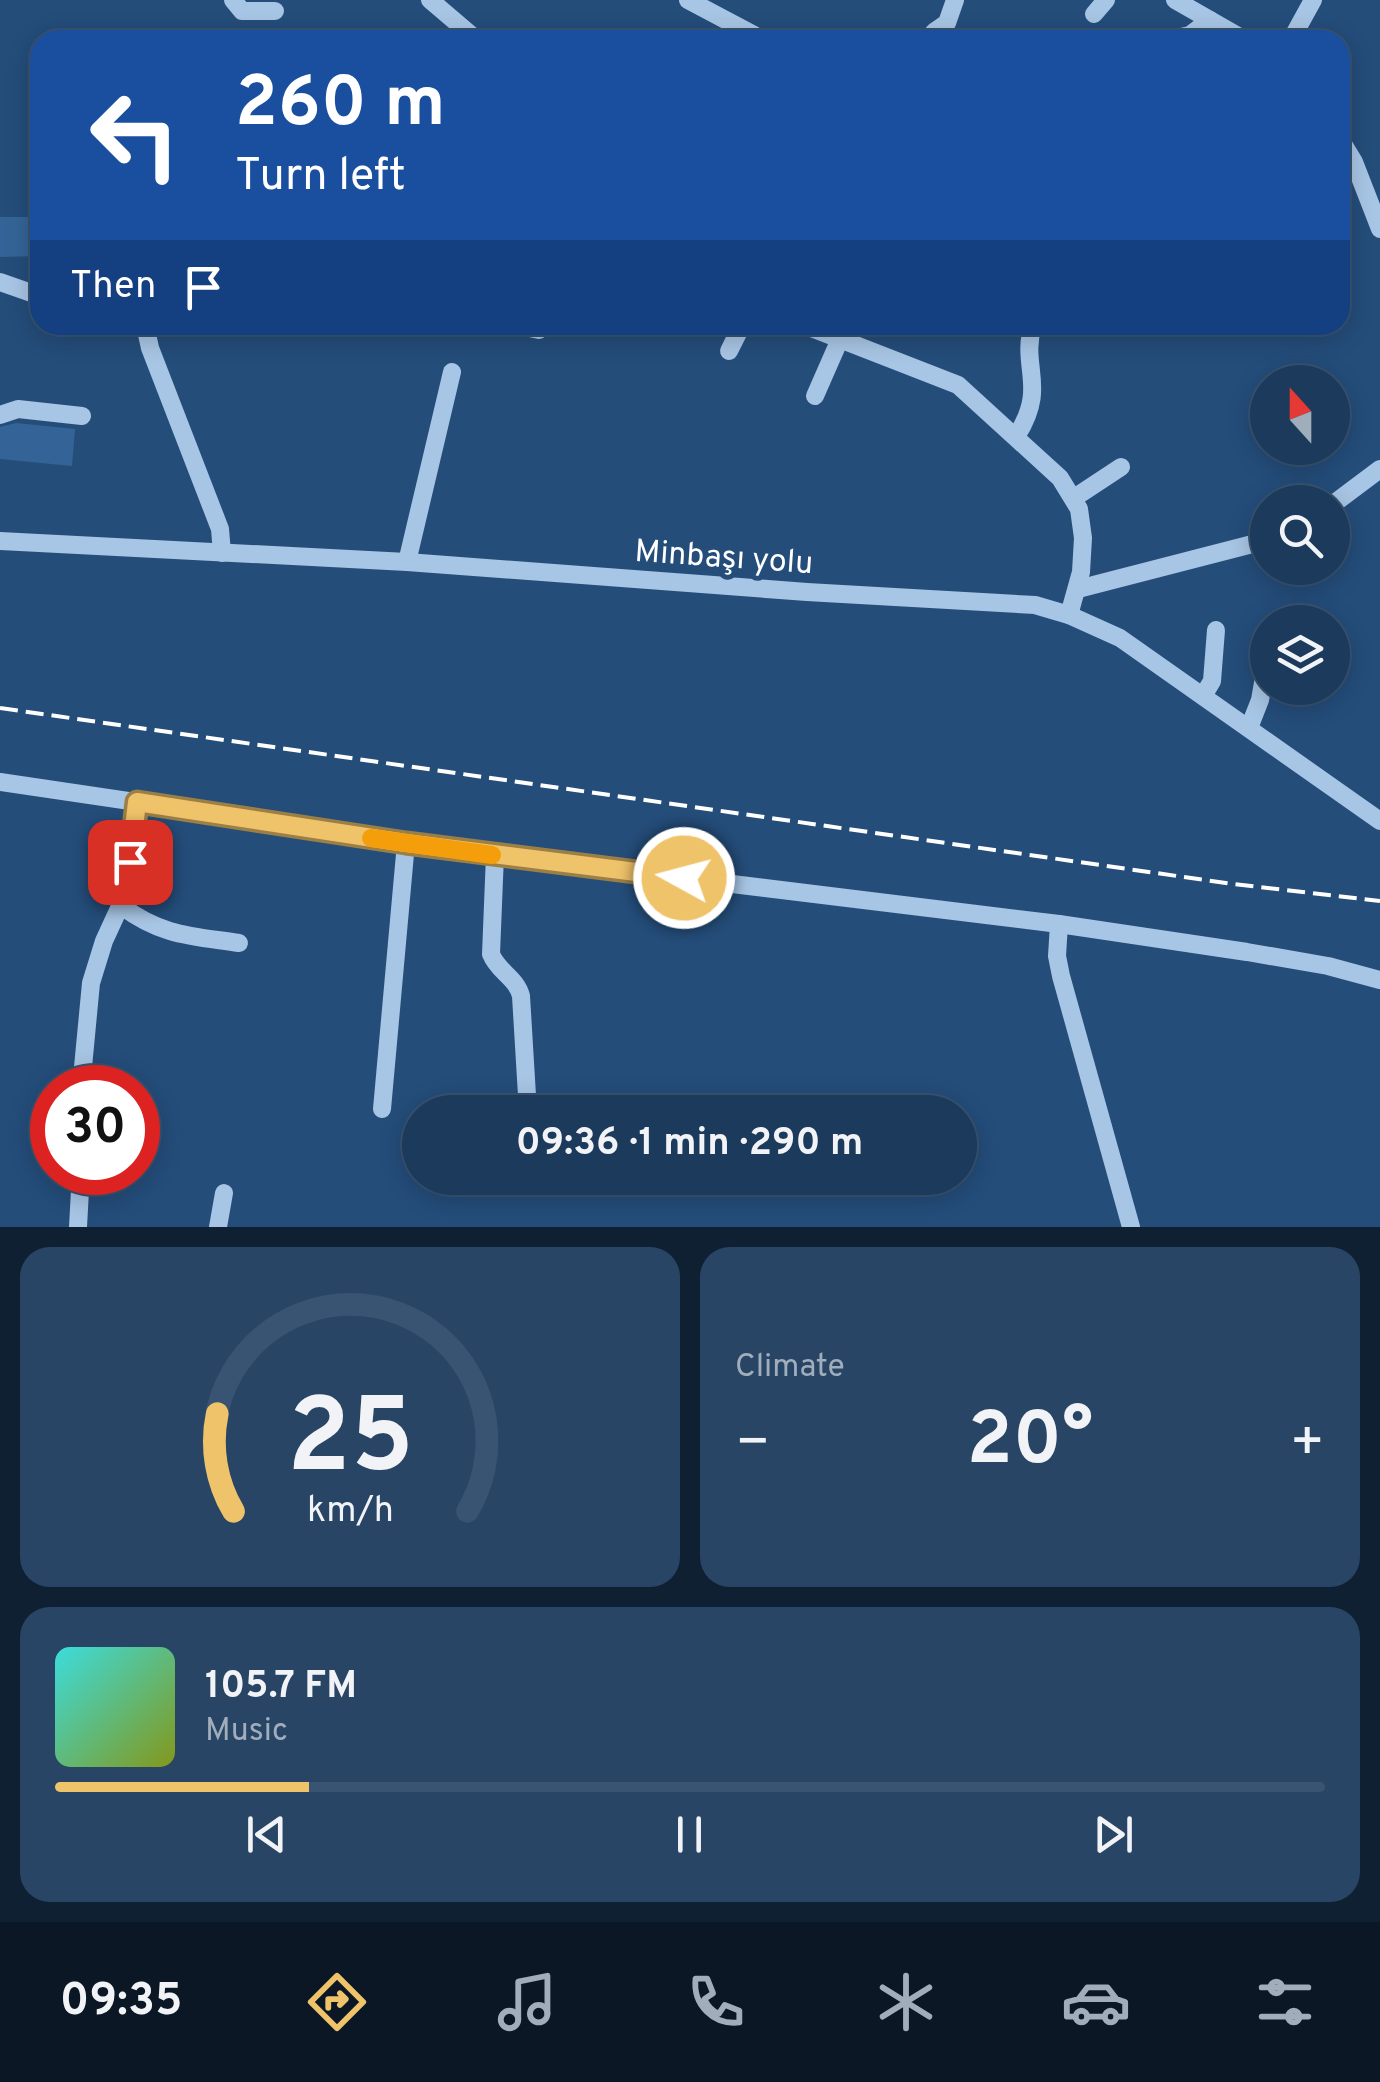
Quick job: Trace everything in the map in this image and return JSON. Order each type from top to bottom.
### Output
[{"type":"street","points":[[232,0],[242,10],[275,10]]},
{"type":"street","points":[[430,0],[465,30]]},
{"type":"street","points":[[688,0],[745,30]]},
{"type":"street","points":[[937,30],[948,22],[955,0]]},
{"type":"street","points":[[1175,0],[1228,30]]},
{"type":"street","points":[[1296,30],[1313,0]]},
{"type":"street","points":[[1197,30],[1210,20]]},
{"type":"street","points":[[1350,155],[1380,229]]},
{"type":"street","points":[[0,282],[30,292]]},
{"type":"street","points":[[147,335],[220,529],[222,553]]},
{"type":"street","points":[[729,350],[737,335]]},
{"type":"street","points":[[830,335],[958,385],[1069,488],[1082,538],[1078,589],[1069,614]]},
{"type":"street","points":[[1016,435],[1034,398],[1033,335]]},
{"type":"street","points":[[815,396],[840,339]]},
{"type":"street","points":[[407,562],[452,372]]},
{"type":"street","points":[[0,414],[18,410],[82,416]]},
{"type":"street","points":[[1074,498],[1121,467]]},
{"type":"street","points":[[1350,491],[1380,469]]},
{"type":"street","name":"Minbaşı yolu","points":[[0,541],[407,562],[807,592],[996,600],[1069,614],[1120,638],[1380,821]]},
{"type":"street","points":[[1078,589],[1250,545]]},
{"type":"street","points":[[1202,696],[1212,681],[1216,630]]},
{"type":"street","points":[[1248,728],[1258,705]]},
{"type":"street","points":[[0,782],[406,843],[1060,924],[1247,952],[1380,980]]},
{"type":"street","points":[[83,1065],[91,984],[104,941],[123,907],[137,802]]},
{"type":"street","points":[[382,1109],[406,843]]},
{"type":"street","points":[[496,855],[490,954],[495,964],[518,983],[527,1095]]},
{"type":"street","points":[[123,907],[147,925],[168,933],[239,943]]},
{"type":"street","points":[[1060,924],[1057,956],[1061,976],[1132,1227]]},
{"type":"street","points":[[218,1227],[224,1193]]},
{"type":"street","points":[[78,1227],[80,1195]]},
{"type":"building","points":[[0,217],[30,217],[30,256],[0,257]]},
{"type":"building","points":[[16,423],[75,429],[72,466],[0,459],[0,427]]},
{"type":"railway","points":[[0,708],[1233,884],[1380,901]]},
{"type":"slow traffic","points":[[371,838],[492,855]]},
{"type":"route","points":[[130,862],[137,802],[406,843],[684,878]]}]
